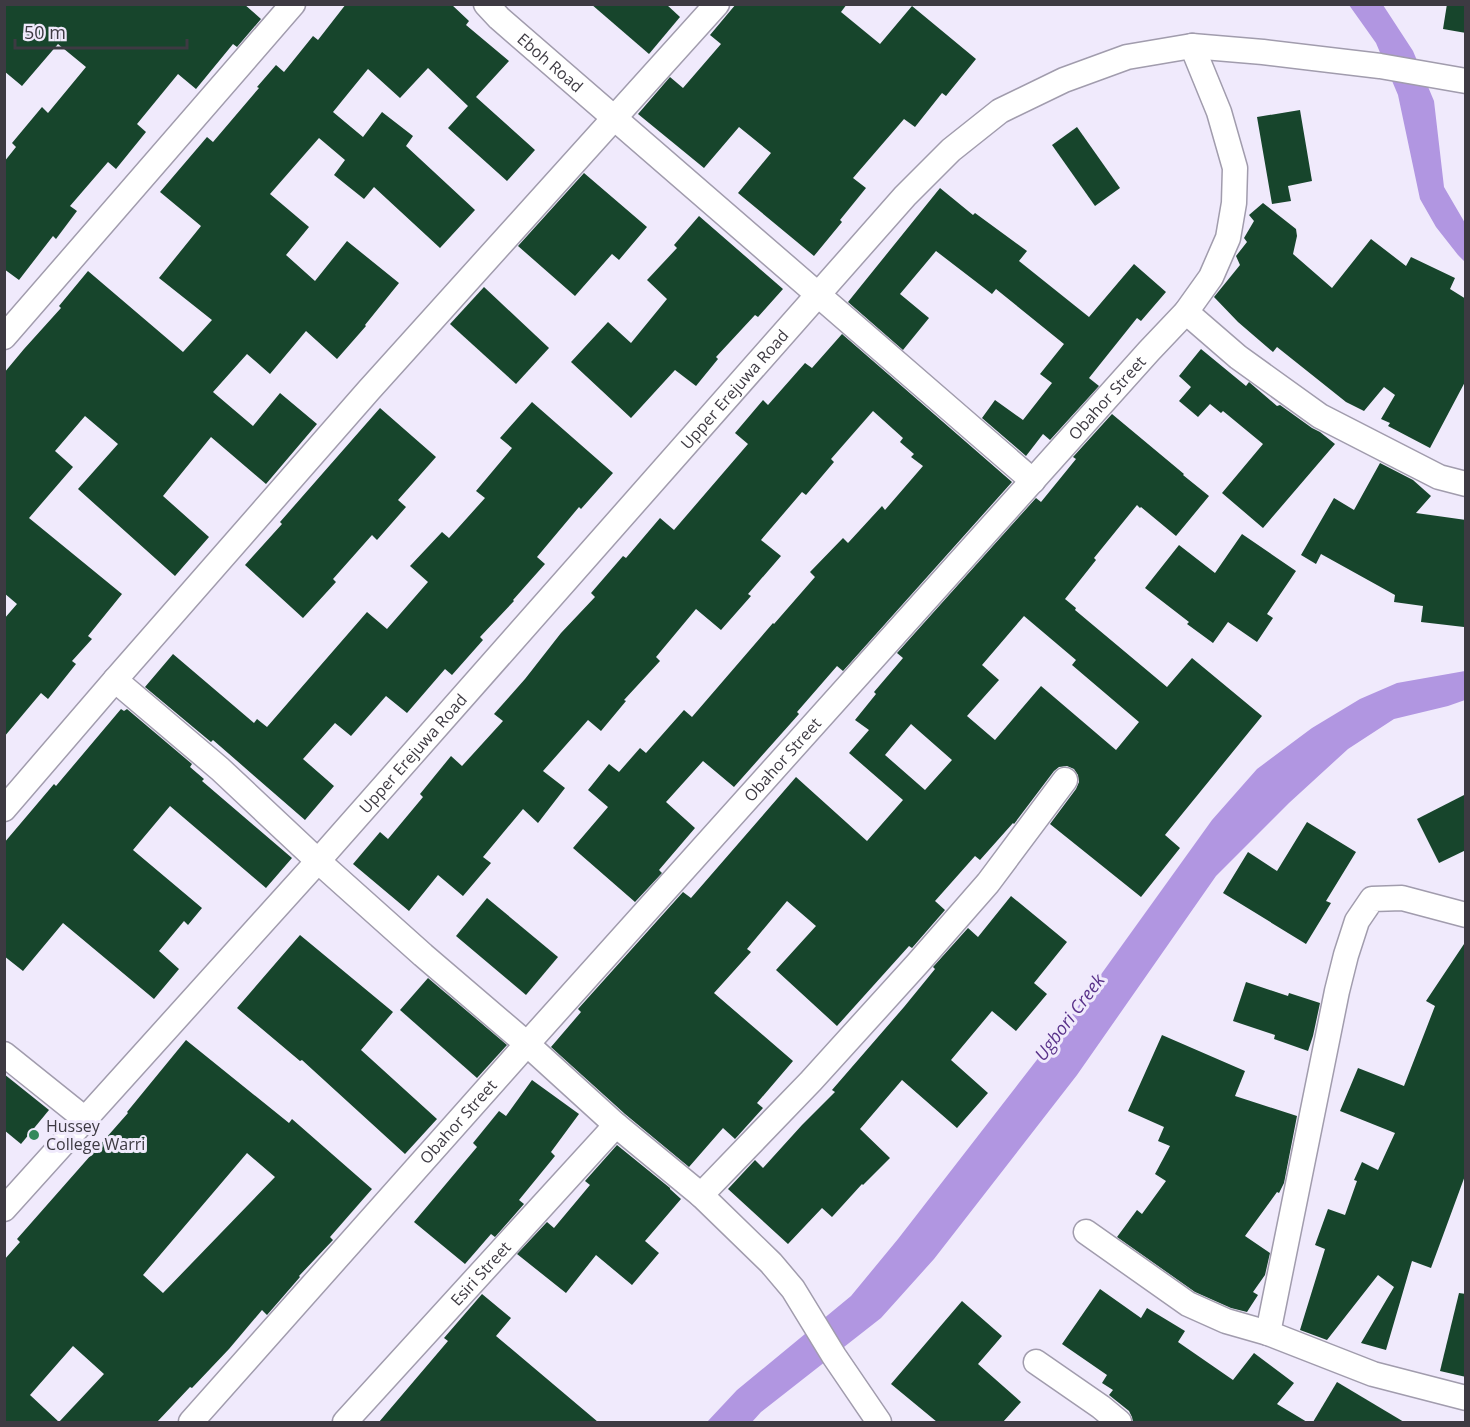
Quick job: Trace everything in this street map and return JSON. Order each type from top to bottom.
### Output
[{"type":"street","points":[[9,321],[293,4]]},
{"type":"street","name":"Eboh Road","points":[[486,4],[499,18],[1033,481]]},
{"type":"street","points":[[4,809],[369,390],[717,4]]},
{"type":"street","name":"Upper Erejuwa Road","points":[[4,1209],[318,861],[905,196],[951,150],[1000,111],[1064,80],[1127,57],[1192,46],[1380,66],[1457,80]]},
{"type":"street","name":"Obahor Street","points":[[191,1422],[527,1044],[1186,312],[1211,277],[1228,238],[1234,203],[1235,168],[1219,112],[1192,46]]},
{"type":"street","points":[[1186,312],[1238,357],[1320,416],[1439,477],[1466,484]]},
{"type":"street","points":[[115,680],[220,769],[318,861],[616,1125],[701,1195],[771,1263],[793,1289],[812,1322],[879,1422]]},
{"type":"street","points":[[701,1195],[811,1081],[918,963],[988,883],[1065,780]]},
{"type":"street","points":[[1268,1333],[1337,991],[1357,921],[1372,898],[1402,898],[1466,915]]},
{"type":"street","points":[[4,1054],[85,1119]]},
{"type":"street","name":"Esiri Street","points":[[345,1422],[616,1125]]},
{"type":"street","points":[[1086,1232],[1188,1304],[1226,1321],[1268,1333],[1373,1374],[1466,1398]]},
{"type":"street","points":[[1036,1362],[1119,1422]]},
{"type":"shaded area","points":[[1349,5],[1383,5],[1413,51],[1434,101],[1444,187],[1465,223],[1465,262],[1436,227],[1420,199],[1398,95],[1376,43]]},
{"type":"shaded area","points":[[1465,671],[1465,700],[1394,719],[1348,749],[1289,803],[1216,876],[1077,1075],[934,1259],[881,1318],[761,1412],[752,1422],[707,1422],[737,1390],[851,1296],[1074,1012],[1212,820],[1257,769],[1312,728],[1360,699],[1397,683]]},
{"type":"building","points":[[4,4],[244,4],[261,19],[237,47],[233,44],[196,89],[178,74],[137,124],[146,132],[116,169],[108,162],[70,206],[77,211],[56,239],[53,236],[19,280],[4,269],[4,162],[16,147],[12,143],[42,107],[48,113],[86,67],[58,44],[22,86],[4,71]]},
{"type":"building","points":[[346,4],[451,4],[469,21],[466,25],[509,61],[476,97],[535,150],[507,181],[448,128],[468,106],[428,68],[400,98],[368,69],[333,112],[363,137],[382,112],[413,136],[406,146],[475,210],[440,248],[374,187],[364,199],[334,175],[345,160],[319,138],[270,194],[309,227],[286,255],[315,281],[347,241],[399,283],[337,359],[306,331],[270,374],[247,354],[213,392],[253,426],[280,393],[317,424],[266,484],[211,437],[163,496],[209,537],[175,576],[78,489],[118,444],[85,416],[55,451],[73,467],[29,518],[122,594],[88,636],[92,639],[72,661],[76,664],[48,699],[41,693],[4,737],[4,619],[17,604],[4,593],[4,373],[61,308],[59,306],[88,271],[183,352],[212,320],[159,278],[201,226],[160,192],[207,137],[213,142],[276,65],[284,72],[313,36],[318,40]]},
{"type":"building","points":[[591,4],[666,4],[680,17],[649,54]]},
{"type":"building","points":[[736,4],[847,4],[841,12],[880,44],[912,6],[976,59],[946,96],[942,93],[915,127],[904,119],[853,178],[866,188],[814,256],[738,193],[771,153],[739,127],[704,168],[638,114],[670,77],[683,88],[721,44],[710,35]]},
{"type":"building","points":[[1447,4],[1466,4],[1466,33],[1443,29]]},
{"type":"building","points":[[1300,110],[1312,181],[1288,186],[1291,201],[1272,204],[1257,117]]},
{"type":"building","points":[[1077,127],[1120,188],[1095,206],[1052,145]]},
{"type":"building","points":[[584,173],[647,227],[619,260],[612,254],[575,296],[518,246]]},
{"type":"building","points":[[940,188],[973,215],[975,213],[1027,251],[1019,261],[1089,317],[1134,264],[1166,292],[1141,321],[1137,318],[1089,378],[1099,386],[1050,440],[1043,434],[1026,456],[982,418],[995,400],[1023,420],[1052,383],[1040,374],[1064,344],[996,289],[992,294],[936,251],[900,294],[929,318],[903,350],[848,302]]},
{"type":"building","points":[[1263,203],[1296,229],[1297,236],[1293,254],[1332,288],[1371,239],[1406,266],[1411,257],[1455,278],[1450,289],[1466,299],[1466,380],[1430,448],[1388,426],[1390,423],[1381,419],[1395,395],[1384,387],[1364,411],[1346,402],[1277,347],[1273,352],[1238,322],[1214,297],[1240,265],[1236,256],[1247,242],[1244,238],[1254,221],[1249,215]]},
{"type":"building","points":[[699,216],[783,289],[758,317],[755,315],[716,357],[718,359],[696,386],[675,370],[631,418],[571,362],[608,322],[631,343],[667,299],[647,280],[677,248],[674,245]]},
{"type":"building","points":[[484,287],[549,348],[516,384],[450,324]]},
{"type":"building","points":[[842,334],[1012,482],[843,671],[837,666],[797,712],[799,714],[734,787],[703,761],[666,802],[695,828],[659,870],[662,873],[635,902],[573,848],[608,807],[588,790],[609,764],[619,772],[640,748],[646,753],[684,710],[692,717],[815,577],[810,572],[843,538],[848,543],[882,506],[885,510],[923,466],[911,457],[914,454],[900,442],[903,438],[873,411],[831,459],[834,462],[806,495],[802,492],[761,540],[781,556],[748,594],[751,596],[721,630],[696,609],[656,657],[660,661],[624,700],[626,701],[601,731],[588,720],[543,771],[565,788],[538,823],[523,809],[483,857],[491,863],[463,896],[438,875],[409,911],[353,864],[380,832],[388,839],[423,797],[420,794],[451,756],[462,766],[503,721],[494,714],[561,633],[595,597],[591,593],[623,556],[626,558],[660,518],[674,530],[748,444],[735,433],[763,400],[768,405],[805,363],[812,368]]},
{"type":"building","points":[[1201,349],[1246,386],[1249,382],[1277,406],[1280,405],[1335,444],[1263,528],[1222,493],[1263,444],[1223,411],[1221,413],[1210,404],[1198,417],[1179,401],[1191,387],[1179,376]]},
{"type":"building","points":[[532,402],[613,473],[581,509],[579,507],[537,557],[545,564],[480,637],[483,640],[452,675],[445,669],[407,713],[386,696],[351,736],[335,723],[303,759],[334,786],[305,820],[213,740],[211,742],[145,687],[173,654],[254,723],[257,719],[267,727],[367,612],[387,629],[428,582],[410,566],[442,532],[449,538],[485,498],[476,491],[512,448],[500,438]]},
{"type":"building","points":[[380,408],[436,457],[398,500],[406,507],[377,540],[372,535],[333,579],[336,582],[303,618],[245,565]]},
{"type":"building","points":[[1112,414],[1209,496],[1176,536],[1137,505],[1094,558],[1096,560],[1065,599],[1167,687],[1192,658],[1262,716],[1165,835],[1180,848],[1141,897],[1050,824],[1079,782],[1074,769],[1067,766],[1059,767],[1014,824],[980,860],[975,856],[935,901],[945,910],[912,948],[909,946],[837,1026],[776,970],[816,926],[787,901],[747,949],[751,952],[714,993],[793,1061],[757,1103],[763,1108],[735,1139],[723,1128],[689,1167],[625,1114],[551,1047],[581,1012],[578,1009],[683,892],[691,898],[796,777],[867,841],[903,800],[849,753],[869,730],[855,720],[876,694],[874,692],[903,658],[897,653],[1036,498],[1041,502],[1076,459],[1073,457]],"holes":[[[1024,616],[1076,660],[1072,665],[1139,722],[1116,750],[1041,686],[995,740],[967,716],[999,680],[982,665]],[[911,724],[952,760],[925,790],[885,755]]]},
{"type":"building","points":[[1380,463],[1413,480],[1431,496],[1416,513],[1466,520],[1464,627],[1421,622],[1423,606],[1394,602],[1395,595],[1321,554],[1316,564],[1301,555],[1334,498],[1354,510]]},
{"type":"building","points":[[1242,534],[1296,571],[1267,614],[1273,618],[1257,642],[1228,622],[1213,643],[1145,588],[1179,545],[1215,573]]},
{"type":"building","points":[[121,709],[124,711],[127,709],[192,764],[190,767],[204,779],[202,781],[292,858],[266,888],[170,806],[133,850],[202,908],[188,925],[184,921],[159,951],[179,969],[154,999],[63,923],[23,971],[4,956],[4,843]]},
{"type":"building","points":[[1466,794],[1466,850],[1439,863],[1417,819]]},
{"type":"building","points":[[1307,822],[1356,852],[1326,901],[1331,903],[1306,944],[1223,893],[1248,852],[1277,871]]},
{"type":"building","points":[[1011,896],[1067,942],[1034,983],[1047,994],[1016,1031],[992,1011],[951,1060],[988,1093],[957,1128],[902,1080],[860,1129],[890,1158],[832,1217],[822,1208],[788,1244],[728,1189],[755,1160],[763,1168],[835,1092],[832,1090],[968,928],[978,937]]},
{"type":"building","points":[[487,898],[558,957],[526,995],[456,936]]},
{"type":"building","points":[[300,935],[393,1012],[361,1050],[437,1119],[405,1154],[302,1060],[300,1061],[237,1008]]},
{"type":"building","points":[[1466,941],[1466,1173],[1431,1268],[1412,1261],[1386,1350],[1361,1343],[1394,1287],[1378,1275],[1327,1340],[1300,1330],[1325,1249],[1315,1245],[1328,1209],[1345,1215],[1357,1181],[1354,1180],[1362,1162],[1378,1170],[1395,1133],[1340,1111],[1358,1068],[1404,1086],[1435,1006],[1426,1001]]},
{"type":"building","points":[[428,978],[507,1045],[477,1078],[400,1010]]},
{"type":"building","points":[[1246,982],[1288,996],[1289,993],[1320,1003],[1308,1051],[1274,1039],[1275,1035],[1233,1021]]},
{"type":"building","points":[[1162,1035],[1245,1071],[1235,1096],[1297,1116],[1284,1183],[1279,1193],[1277,1192],[1245,1236],[1270,1253],[1265,1275],[1253,1292],[1258,1295],[1247,1312],[1231,1308],[1195,1292],[1117,1237],[1137,1210],[1142,1214],[1166,1181],[1155,1174],[1170,1146],[1158,1141],[1164,1127],[1128,1111]]},
{"type":"building","points":[[186,1040],[289,1123],[292,1119],[372,1189],[330,1237],[333,1240],[267,1315],[262,1310],[229,1349],[157,1422],[59,1422],[4,1422],[4,1260],[20,1242],[17,1239]],"holes":[[[247,1153],[275,1177],[163,1293],[143,1275]],[[73,1346],[104,1374],[59,1422],[30,1395]]]},
{"type":"building","points":[[4,1074],[49,1110],[21,1144],[4,1130]]},
{"type":"building","points":[[532,1080],[579,1114],[551,1152],[555,1156],[519,1200],[524,1204],[495,1237],[491,1234],[465,1264],[414,1222],[477,1147],[473,1143],[499,1111],[506,1116]]},
{"type":"building","points":[[617,1145],[681,1199],[645,1241],[659,1253],[632,1285],[596,1255],[566,1293],[517,1254],[547,1222],[554,1228],[590,1185],[585,1181]]},
{"type":"building","points":[[1100,1289],[1141,1318],[1147,1308],[1185,1331],[1178,1342],[1233,1380],[1254,1353],[1294,1383],[1277,1404],[1307,1422],[1133,1422],[1129,1411],[1109,1395],[1113,1390],[1102,1383],[1107,1375],[1062,1344]]},
{"type":"building","points":[[1459,1293],[1466,1294],[1466,1377],[1440,1371]]},
{"type":"building","points":[[482,1294],[511,1318],[496,1336],[598,1422],[379,1422],[448,1341],[444,1338]]},
{"type":"building","points":[[962,1301],[1002,1336],[978,1364],[1021,1402],[1003,1422],[937,1422],[891,1384]]},
{"type":"building","points":[[1337,1382],[1404,1422],[1313,1422]]},
{"type":"place","name":"Hussey College Warri","points":[[34,1135]]},
{"type":"water label","name":"Ugbori Creek","points":[[1069,1017]]}]
